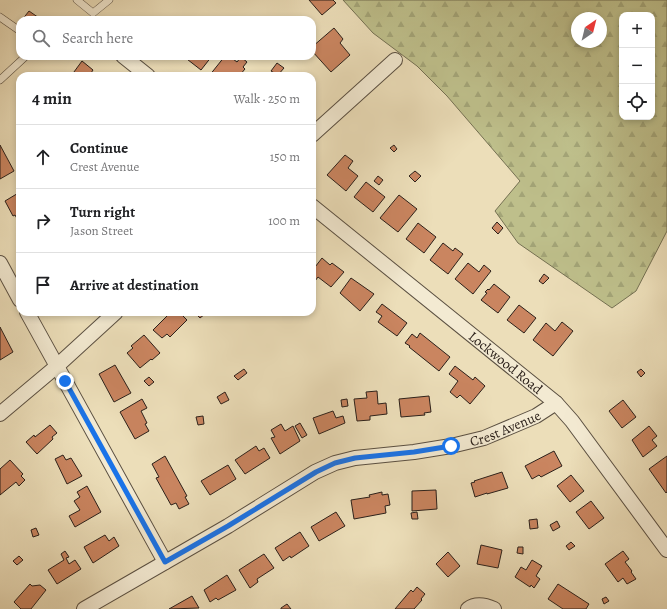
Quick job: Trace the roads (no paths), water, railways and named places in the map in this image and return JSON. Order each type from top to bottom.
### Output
[{"type":"street","points":[[128,60],[143,72]]},
{"type":"street","points":[[316,131],[395,60]]},
{"type":"street","name":"Lockwood Road","points":[[316,209],[556,403],[572,421],[667,550]]},
{"type":"street","points":[[0,264],[16,293]]},
{"type":"street","points":[[29,316],[165,562]]},
{"type":"street","points":[[0,414],[57,366],[112,316]]},
{"type":"street","name":"Crest Avenue","points":[[84,609],[228,526],[316,472],[335,463],[355,458],[414,452],[451,446],[484,438],[536,416],[556,403]]},
{"type":"street","points":[[468,609],[477,605],[488,606],[494,609]]},
{"type":"lane","points":[[77,0],[93,12],[109,0]]},
{"type":"lane","points":[[0,17],[16,28]]},
{"type":"lane","points":[[0,80],[22,60]]}]
